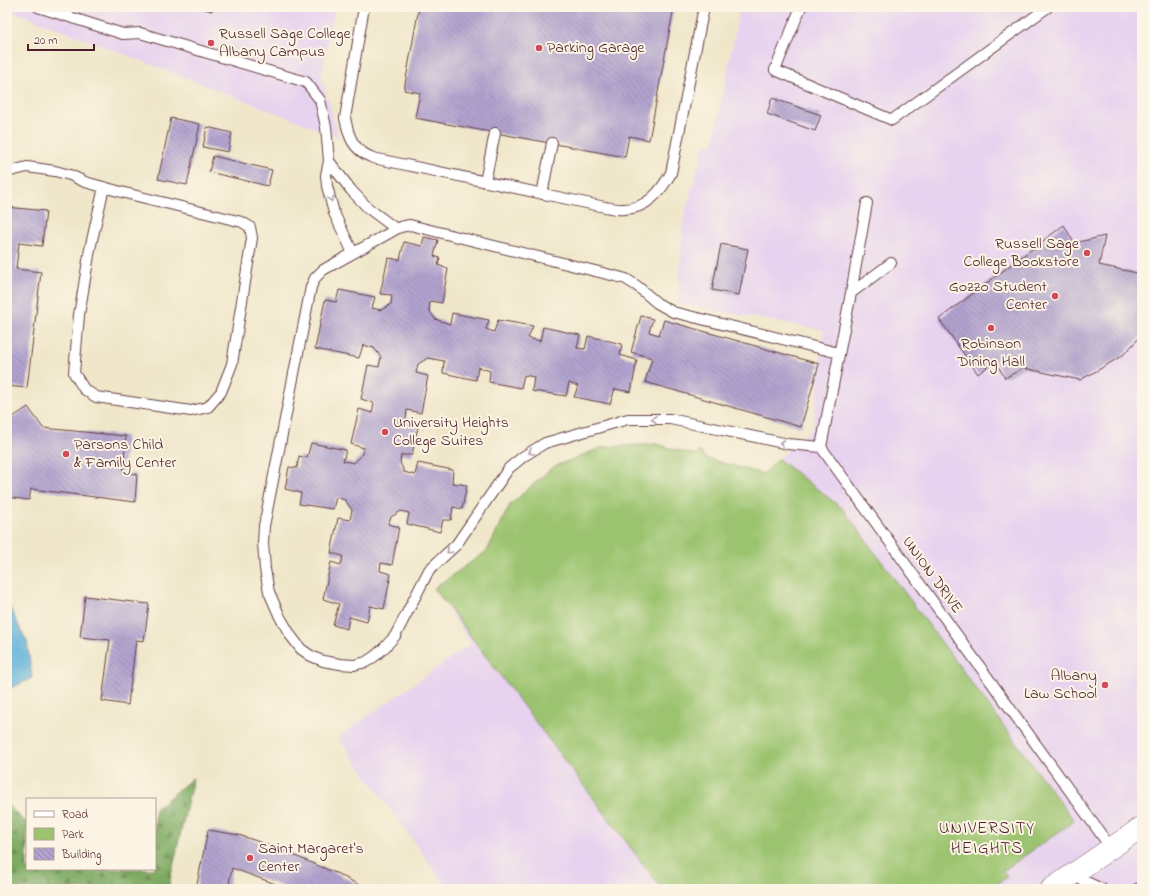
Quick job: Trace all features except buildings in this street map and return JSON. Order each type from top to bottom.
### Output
[{"type":"street","points":[[1051,889],[1142,827]]},
{"type":"lane","points":[[38,7],[123,34],[140,33],[306,82],[320,100],[326,127],[329,161],[326,175],[328,186],[334,212],[353,253]]},
{"type":"lane","points":[[364,7],[345,118],[348,134],[363,154],[373,158],[485,182],[625,210],[649,202],[658,193],[671,173],[704,7]]},
{"type":"lane","points":[[801,7],[775,70],[892,120],[1048,7]]},
{"type":"lane","points":[[485,182],[495,133]]},
{"type":"lane","points":[[542,194],[552,143]]},
{"type":"lane","points":[[329,161],[351,190],[368,208],[396,229]]},
{"type":"lane","points":[[7,172],[27,167],[55,171],[85,182],[104,186],[125,193],[242,222],[250,228],[252,238],[232,364],[221,392],[208,407],[191,411],[96,397],[84,389],[74,373],[79,315],[90,250],[104,186]]},
{"type":"lane","points":[[839,353],[673,312],[657,303],[626,279],[410,225],[405,225],[396,229],[323,270],[315,278],[311,287],[264,526],[263,543],[269,592],[280,617],[291,636],[301,649],[311,656],[323,661],[340,664],[354,665],[366,662],[384,648],[395,636],[430,570],[456,545],[509,468],[524,456],[545,443],[628,419],[663,419],[788,444],[821,447],[868,203]]},
{"type":"lane","points":[[851,293],[891,263]]},
{"type":"lane","name":"UNION DRIVE","points":[[821,447],[1111,848]]},
{"type":"lane","points":[[1072,875],[1102,889]]},
{"type":"lane","points":[[1137,889],[1142,888]]},
{"type":"shaded area","name":"Russell Sage College Albany Campus","points":[[7,7],[335,7],[321,76],[339,137],[7,9]]},
{"type":"shaded area","points":[[740,7],[1142,7],[1142,889],[448,889],[338,737],[471,644],[434,588],[487,551],[510,505],[553,467],[603,447],[656,444],[763,474],[813,428],[824,330],[678,304],[683,220],[705,143],[713,144]]},
{"type":"green space","points":[[656,444],[695,455],[700,451],[705,458],[763,474],[778,459],[842,508],[1074,821],[1003,871],[1007,877],[989,889],[983,889],[981,887],[978,889],[662,889],[434,588],[487,551],[510,505],[553,467],[603,447]]},
{"type":"green space","points":[[193,778],[168,889],[7,889],[7,804],[26,822],[26,870],[156,870],[156,808]]},
{"type":"water","points":[[7,602],[27,642],[32,678],[9,689],[7,689]]},
{"type":"place","name":"Russell Sage College Albany Campus","points":[[211,43]]},
{"type":"place","name":"Parking Garage","points":[[539,48]]},
{"type":"place","name":"Russell Sage College Bookstore","points":[[1087,253]]},
{"type":"place","name":"Gozzo Student Center","points":[[1055,296]]},
{"type":"place","name":"Robinson Dining Hall","points":[[991,328]]},
{"type":"place","name":"University Heights College Suites","points":[[385,432]]},
{"type":"place","name":"Parsons Child & Family Center","points":[[66,454]]},
{"type":"place","name":"Albany Law School","points":[[1105,685]]},
{"type":"place","name":"Saint Margaret's Center","points":[[250,858]]},
{"type":"district","name":"UNIVERSITY HEIGHTS","points":[[987,838]]}]
